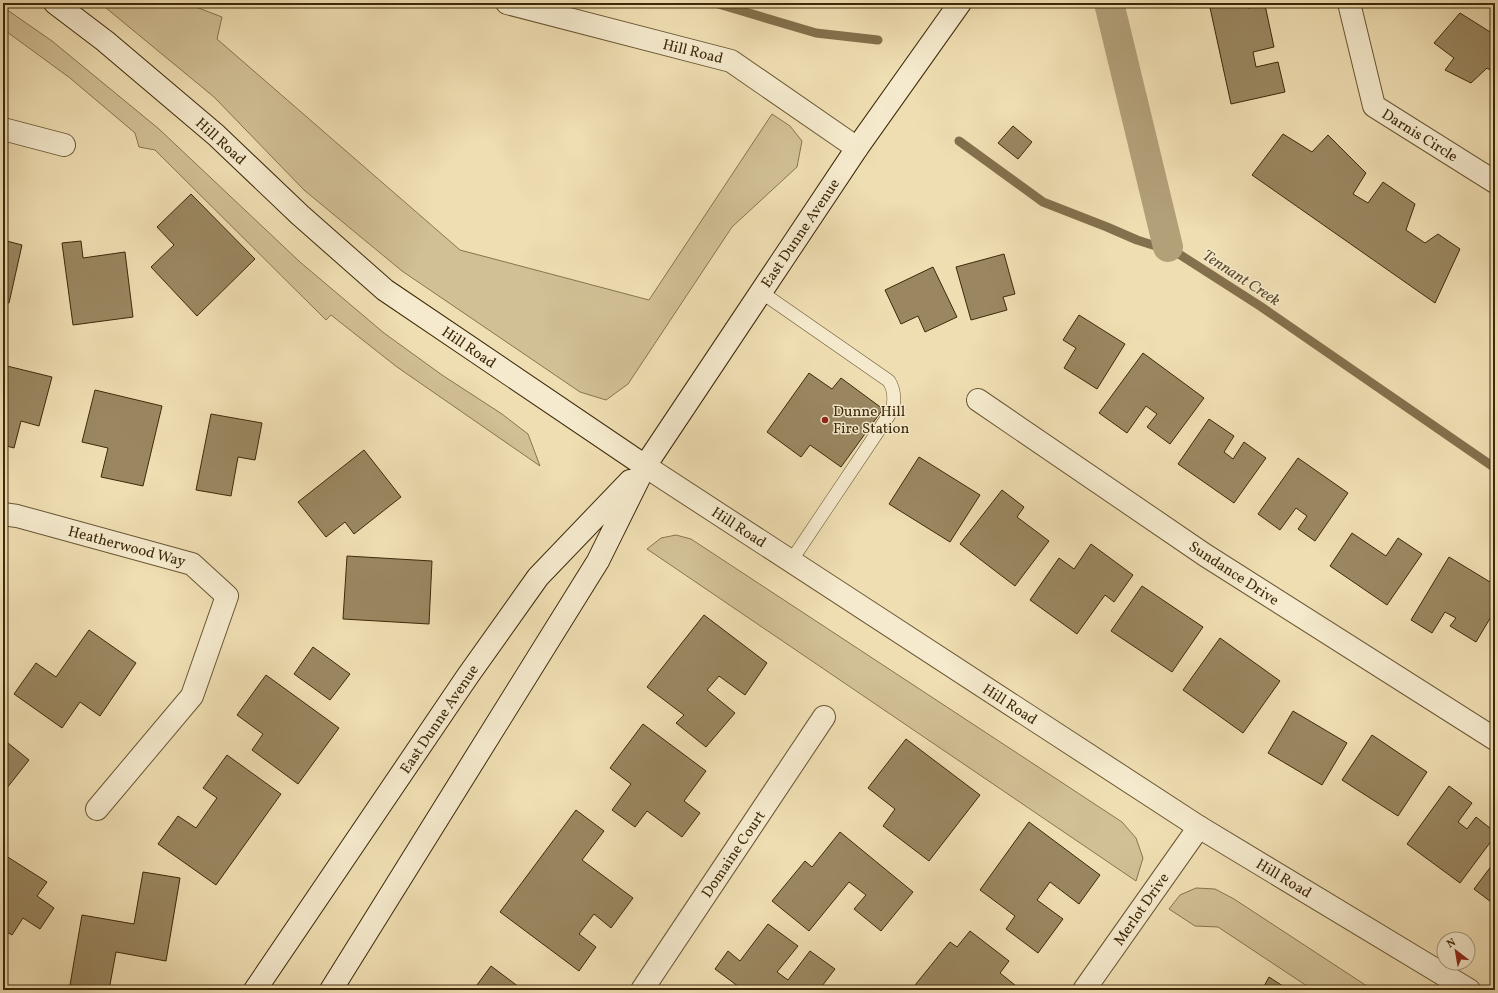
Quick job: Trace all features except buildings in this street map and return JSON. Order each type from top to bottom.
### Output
[{"type":"street","name":"Hill Road","points":[[54,3],[105,41],[216,135],[300,215],[385,290],[645,466],[1199,827],[1469,990]]},
{"type":"street","name":"Hill Road","points":[[507,3],[731,61],[857,148]]},
{"type":"street","name":"East Dunne Avenue","points":[[331,990],[598,561],[645,466],[857,148],[960,3]]},
{"type":"street","name":"Darnis Circle","points":[[1349,3],[1374,106],[1495,182]]},
{"type":"street","points":[[3,129],[64,145]]},
{"type":"street","name":"Sundance Drive","points":[[978,400],[1205,555],[1495,739]]},
{"type":"street","name":"East Dunne Avenue","points":[[255,990],[467,677],[538,577],[645,466]]},
{"type":"street","name":"Heatherwood Way","points":[[3,514],[17,516],[192,564],[227,596],[192,696],[97,809]]},
{"type":"street","name":"Domaine Court","points":[[642,990],[824,717]]},
{"type":"street","name":"Merlot Drive","points":[[1084,990],[1199,827]]},
{"type":"lane","points":[[761,292],[889,382],[893,388],[893,409],[791,561]]},
{"type":"shaded area","points":[[100,3],[192,3],[196,7],[222,17],[217,39],[460,250],[649,300],[772,114],[790,126],[802,141],[797,167],[732,227],[628,384],[606,400],[580,392],[402,271],[304,190],[214,97]]},
{"type":"shaded area","points":[[3,7],[52,41],[159,129],[300,262],[384,333],[442,375],[502,414],[528,434],[540,466],[397,367],[331,315],[326,320],[155,150],[139,147],[135,133],[70,78],[3,29]]},
{"type":"shaded area","points":[[676,535],[691,539],[1122,822],[1136,838],[1143,858],[1136,881],[647,549],[661,538]]},
{"type":"shaded area","points":[[1196,888],[1215,889],[1234,899],[1373,990],[1313,990],[1218,927],[1195,926],[1169,909],[1180,895]]},
{"type":"waterway","name":"Tennant Creek","points":[[715,3],[816,33],[878,40]]},
{"type":"waterway","points":[[1109,3],[1168,247]]},
{"type":"waterway","name":"Tennant Creek","points":[[959,141],[1043,202],[1137,240],[1159,247],[1168,247],[1260,306],[1495,468]]},
{"type":"place","name":"Dunne Hill Fire Station","points":[[825,420]]}]
